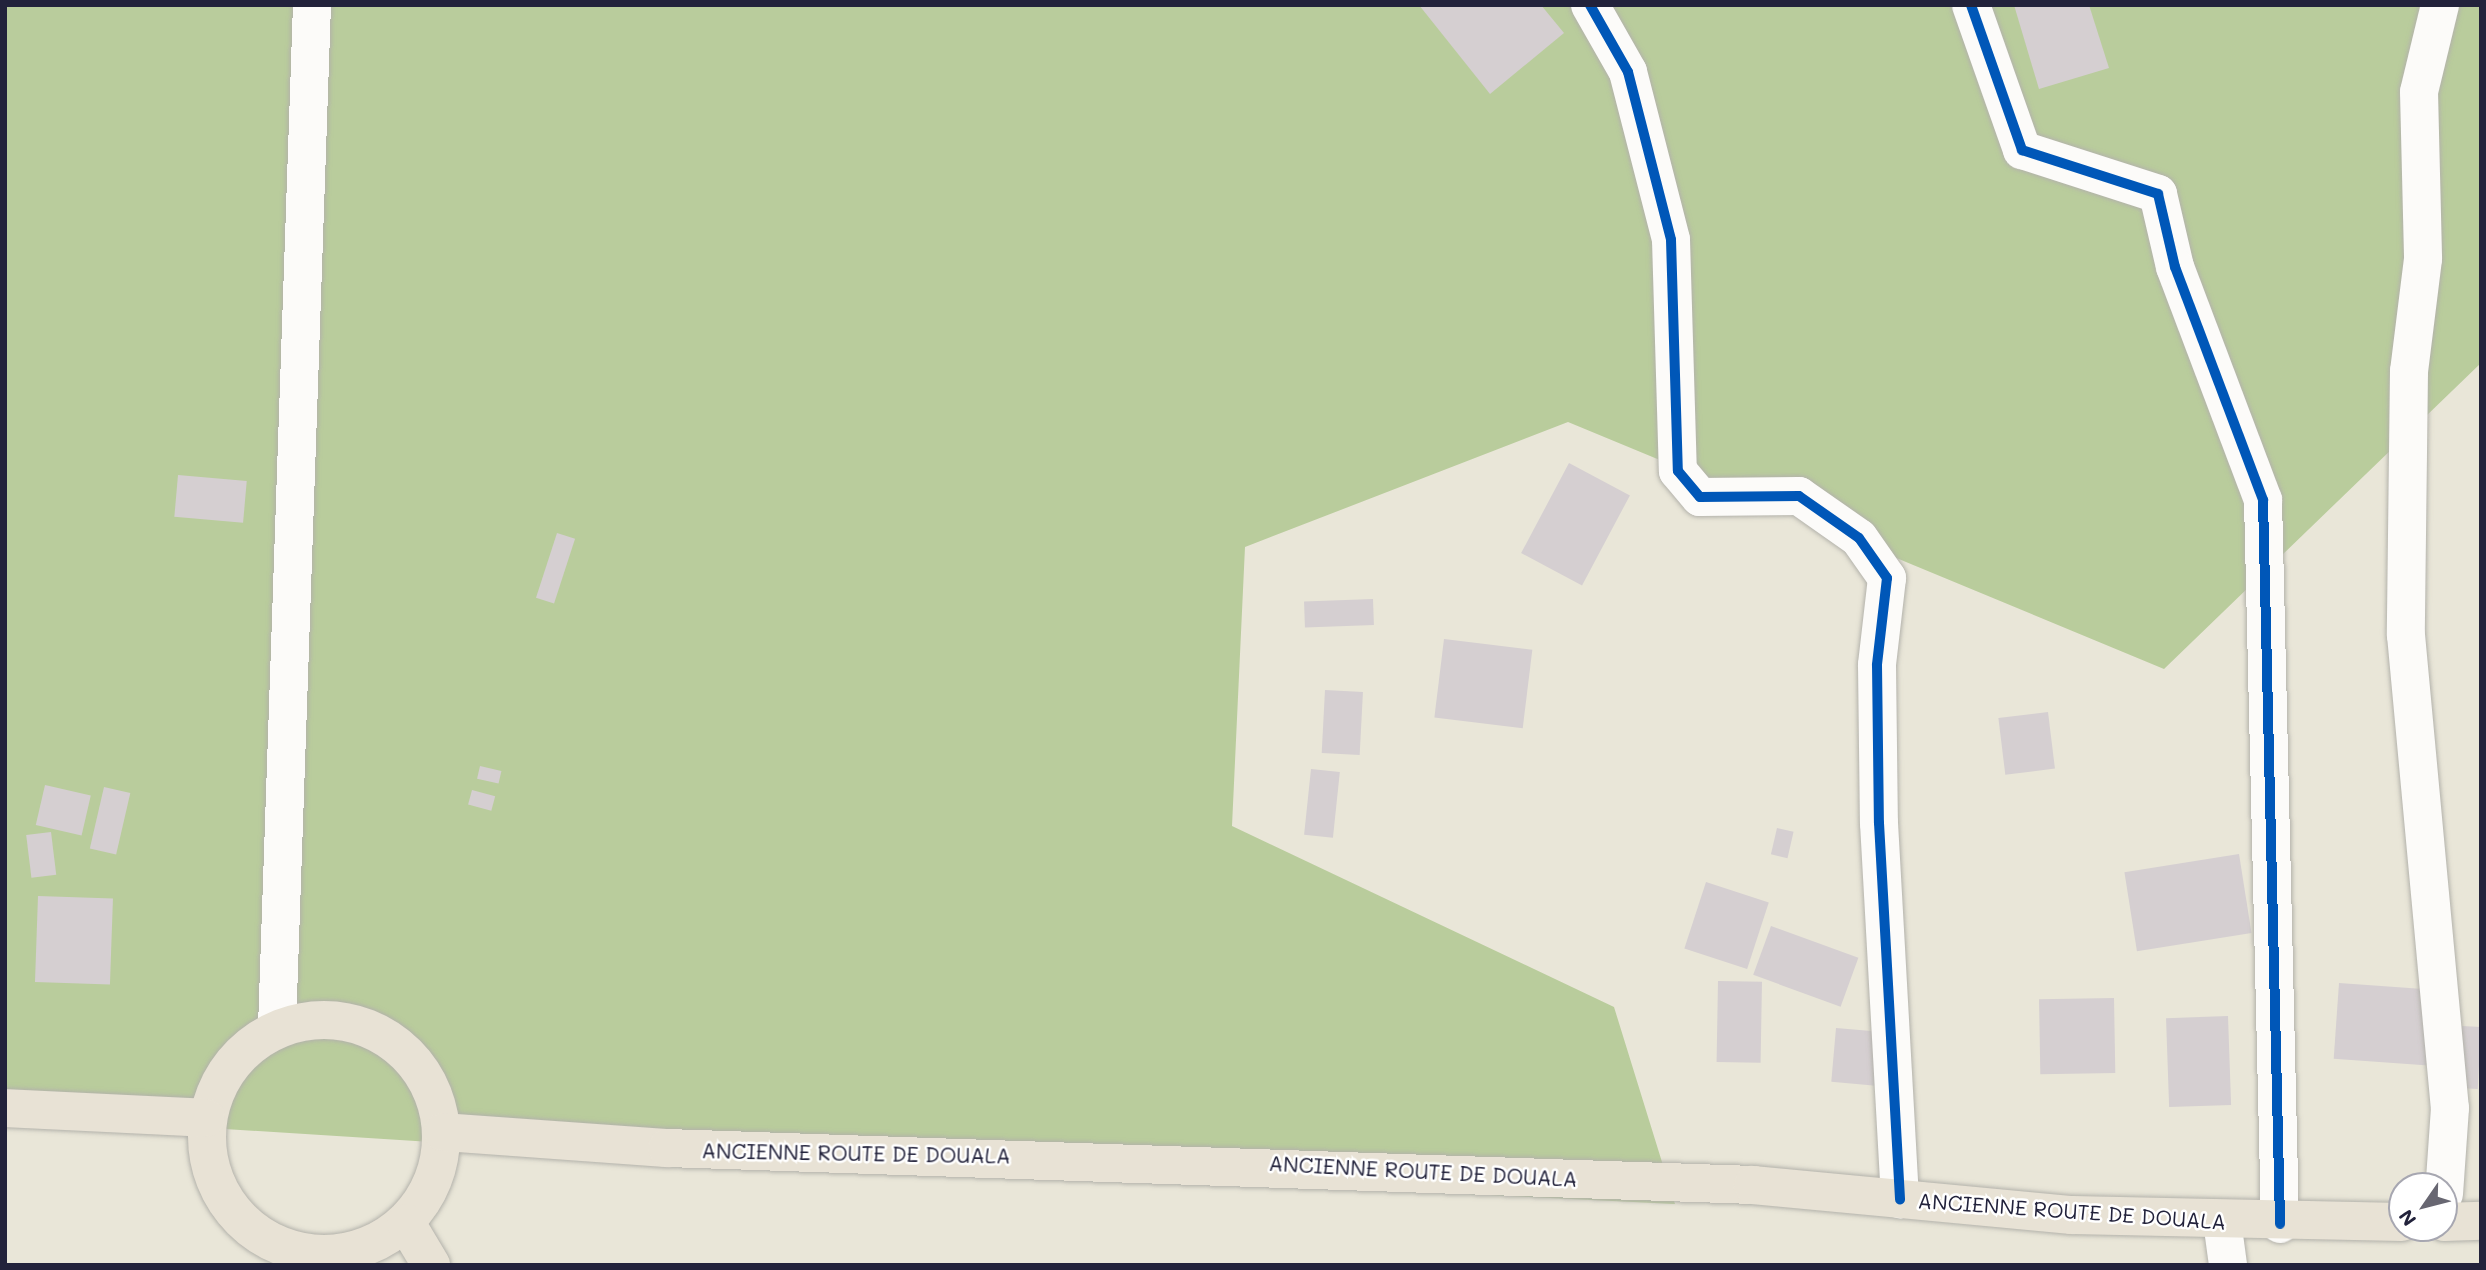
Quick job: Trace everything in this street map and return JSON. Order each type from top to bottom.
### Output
[{"type":"highway","points":[[334,1018],[387,1036],[427,1077],[443,1132],[427,1197],[407,1223],[377,1244],[341,1255],[308,1259],[248,1229],[213,1178],[206,1118],[219,1079],[244,1048],[278,1027],[334,1018]]},
{"type":"highway","points":[[5,1108],[206,1118]]},
{"type":"highway","name":"ANCIENNE ROUTE DE DOUALA","points":[[443,1132],[667,1148],[1753,1185],[1900,1199],[2222,1221],[2280,1224],[2388,1222]]},
{"type":"highway","points":[[2458,1222],[2481,1221]]},
{"type":"highway","points":[[407,1223],[431,1265]]},
{"type":"street","points":[[278,1027],[312,5]]},
{"type":"street","points":[[1590,5],[1628,72],[1671,240],[1678,471],[1700,497],[1799,496],[1859,538],[1887,578],[1877,665],[1878,824],[1900,1199]]},
{"type":"street","points":[[1971,5],[2022,150],[2158,194],[2175,267],[2263,500],[2280,1224]]},
{"type":"street","points":[[2440,5],[2419,92],[2423,259],[2409,371],[2406,635],[2450,1108],[2446,1172]]},
{"type":"street","points":[[2222,1221],[2228,1265]]},
{"type":"green space","points":[[5,5],[2481,5],[2481,363],[2164,669],[1568,422],[1245,547],[1232,826],[1614,1007],[1675,1204],[589,1152],[5,1115]]},
{"type":"building","points":[[1419,5],[1541,5],[1564,33],[1490,94]]},
{"type":"building","points":[[2014,5],[2089,5],[2109,68],[2039,89]]},
{"type":"building","points":[[1569,463],[1630,495],[1582,585],[1521,553]]},
{"type":"building","points":[[178,475],[247,481],[243,523],[174,517]]},
{"type":"building","points":[[557,533],[575,539],[554,604],[536,598]]},
{"type":"building","points":[[1373,599],[1374,625],[1305,627],[1304,601]]},
{"type":"building","points":[[1444,639],[1532,650],[1523,728],[1434,717]]},
{"type":"building","points":[[1325,690],[1363,692],[1360,755],[1322,753]]},
{"type":"building","points":[[2048,712],[2055,769],[2005,775],[1998,718]]},
{"type":"building","points":[[480,766],[501,771],[499,784],[477,779]]},
{"type":"building","points":[[1311,769],[1340,772],[1333,838],[1304,835]]},
{"type":"building","points":[[45,785],[91,796],[82,836],[36,825]]},
{"type":"building","points":[[104,787],[130,793],[116,854],[90,848]]},
{"type":"building","points":[[472,790],[495,796],[491,811],[468,804]]},
{"type":"building","points":[[1777,828],[1794,832],[1787,858],[1771,854]]},
{"type":"building","points":[[51,832],[56,875],[31,878],[26,835]]},
{"type":"building","points":[[2239,854],[2252,933],[2137,951],[2124,872]]},
{"type":"building","points":[[1706,882],[1769,902],[1747,969],[1684,949]]},
{"type":"building","points":[[38,896],[113,899],[110,985],[35,982]]},
{"type":"building","points":[[1771,926],[1858,958],[1841,1007],[1753,975]]},
{"type":"building","points":[[1718,981],[1762,982],[1761,1063],[1717,1062]]},
{"type":"building","points":[[2339,983],[2434,990],[2428,1065],[2334,1059]]},
{"type":"building","points":[[2114,998],[2115,1073],[2040,1074],[2039,999]]},
{"type":"building","points":[[2228,1016],[2231,1105],[2169,1107],[2166,1018]]},
{"type":"building","points":[[2462,1026],[2481,1027],[2478,1089],[2459,1088]]},
{"type":"building","points":[[1836,1028],[1889,1033],[1884,1086],[1831,1082]]},
{"type":"cycle path","points":[[1590,5],[1628,72],[1671,240],[1678,471],[1700,497],[1799,496],[1859,538],[1887,578],[1877,665],[1879,823],[1900,1199]]},
{"type":"cycle path","points":[[1971,5],[2022,150],[2158,194],[2175,267],[2263,500],[2280,1224]]}]
